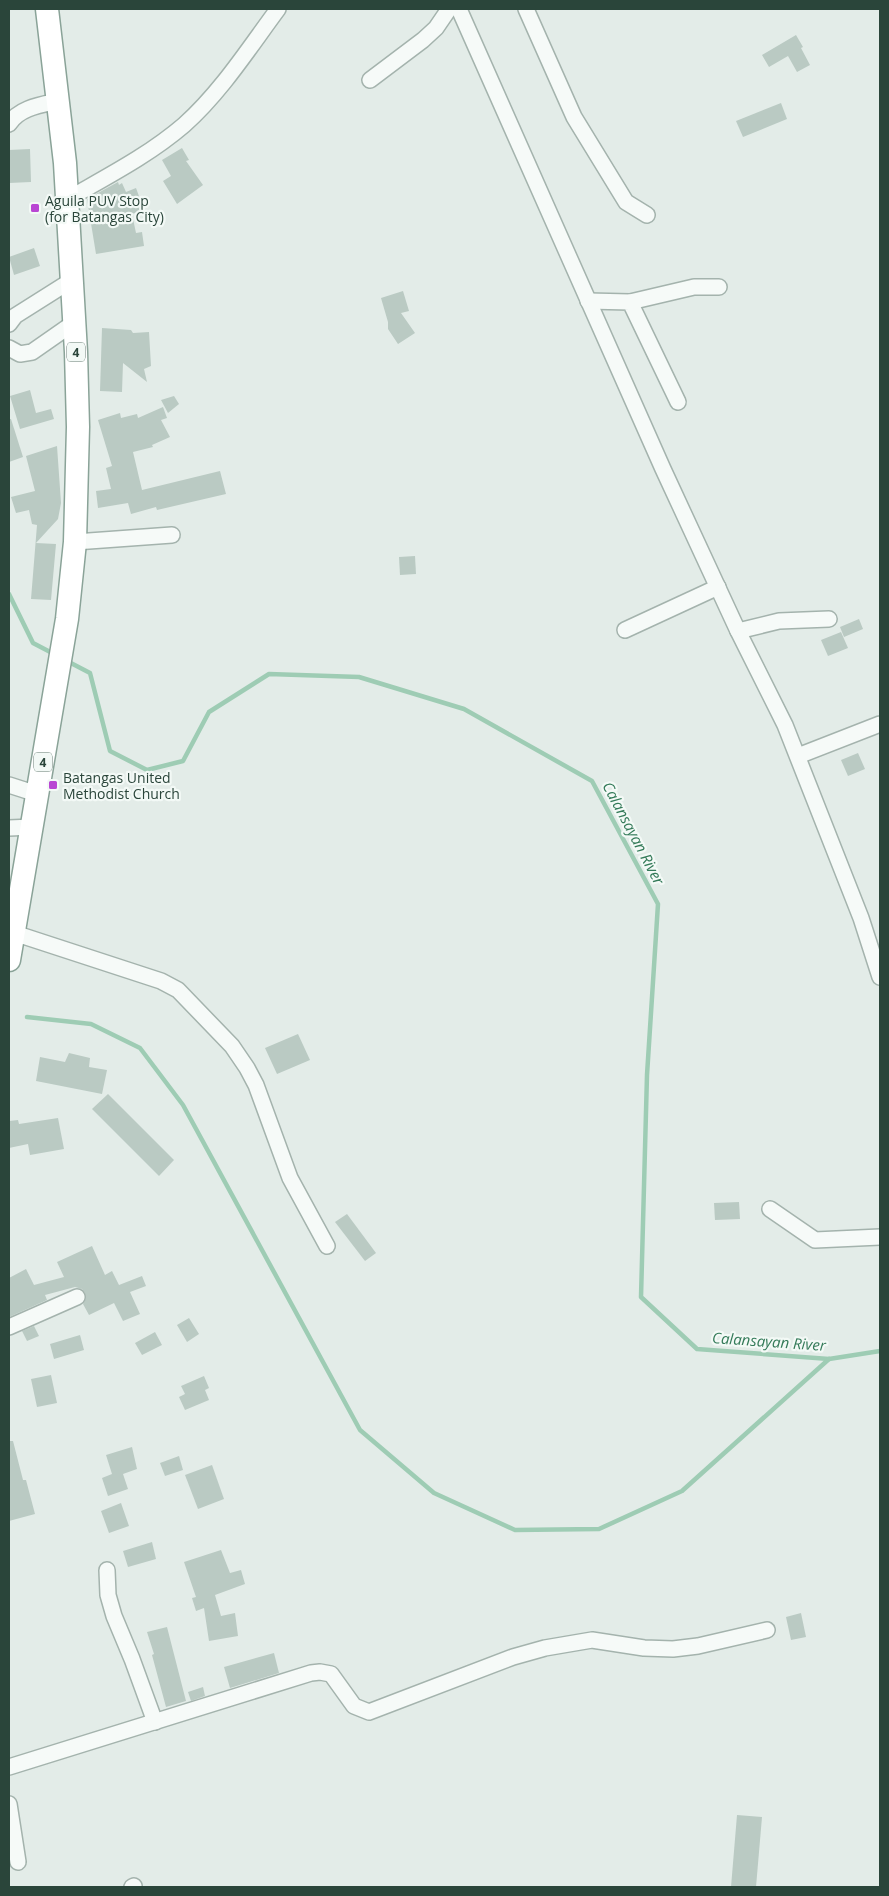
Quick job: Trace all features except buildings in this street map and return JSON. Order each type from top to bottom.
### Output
[{"type":"highway","name":"4","points":[[9,960],[14,933],[15,884],[32,827],[67,619],[75,542],[78,427],[75,322],[68,199],[47,9]]},
{"type":"street","points":[[68,199],[147,154],[185,124],[218,90],[278,9]]},
{"type":"street","points":[[370,80],[423,40],[436,28],[449,9]]},
{"type":"street","points":[[458,9],[738,631],[785,725],[861,918],[880,977]]},
{"type":"street","points":[[526,9],[574,118],[626,202],[647,215]]},
{"type":"street","points":[[9,124],[27,109],[58,101]]},
{"type":"street","points":[[9,324],[15,316],[72,280]]},
{"type":"street","points":[[588,301],[630,302],[694,287],[719,287]]},
{"type":"street","points":[[630,302],[678,402]]},
{"type":"street","points":[[9,348],[20,354],[32,352],[75,322]]},
{"type":"street","points":[[75,542],[172,535]]},
{"type":"street","points":[[625,630],[718,587]]},
{"type":"street","points":[[738,631],[779,621],[829,619]]},
{"type":"street","points":[[798,756],[880,724]]},
{"type":"street","points":[[9,785],[37,794]]},
{"type":"street","points":[[9,828],[32,827]]},
{"type":"street","points":[[14,933],[161,981],[178,990],[232,1046],[247,1068],[256,1085],[293,1185],[327,1246]]},
{"type":"street","points":[[770,1209],[815,1240],[880,1237]]},
{"type":"street","points":[[9,1327],[77,1297]]},
{"type":"street","points":[[107,1570],[108,1595],[114,1616],[155,1722]]},
{"type":"street","points":[[9,1767],[320,1672],[331,1674],[354,1706],[369,1712],[512,1656],[545,1648],[592,1640],[644,1648],[673,1649],[698,1646],[766,1630]]},
{"type":"street","points":[[9,1804],[18,1862]]},
{"type":"waterway","name":"Calansayan River","points":[[9,594],[33,643],[54,654]]},
{"type":"waterway","name":"Calansayan River","points":[[67,661],[90,673],[110,751],[147,770],[183,761],[209,712],[269,674],[359,677],[464,709],[592,781],[658,904],[647,1075],[641,1297],[697,1349],[829,1359],[880,1351]]},
{"type":"waterway","points":[[27,1017],[91,1024],[140,1048],[183,1105],[360,1430],[434,1493],[515,1530],[599,1529],[682,1491],[829,1359]]},
{"type":"place","name":"Aguila PUV Stop (for Batangas City)","points":[[35,208]]},
{"type":"place","name":"Batangas United Methodist Church","points":[[53,785]]}]
